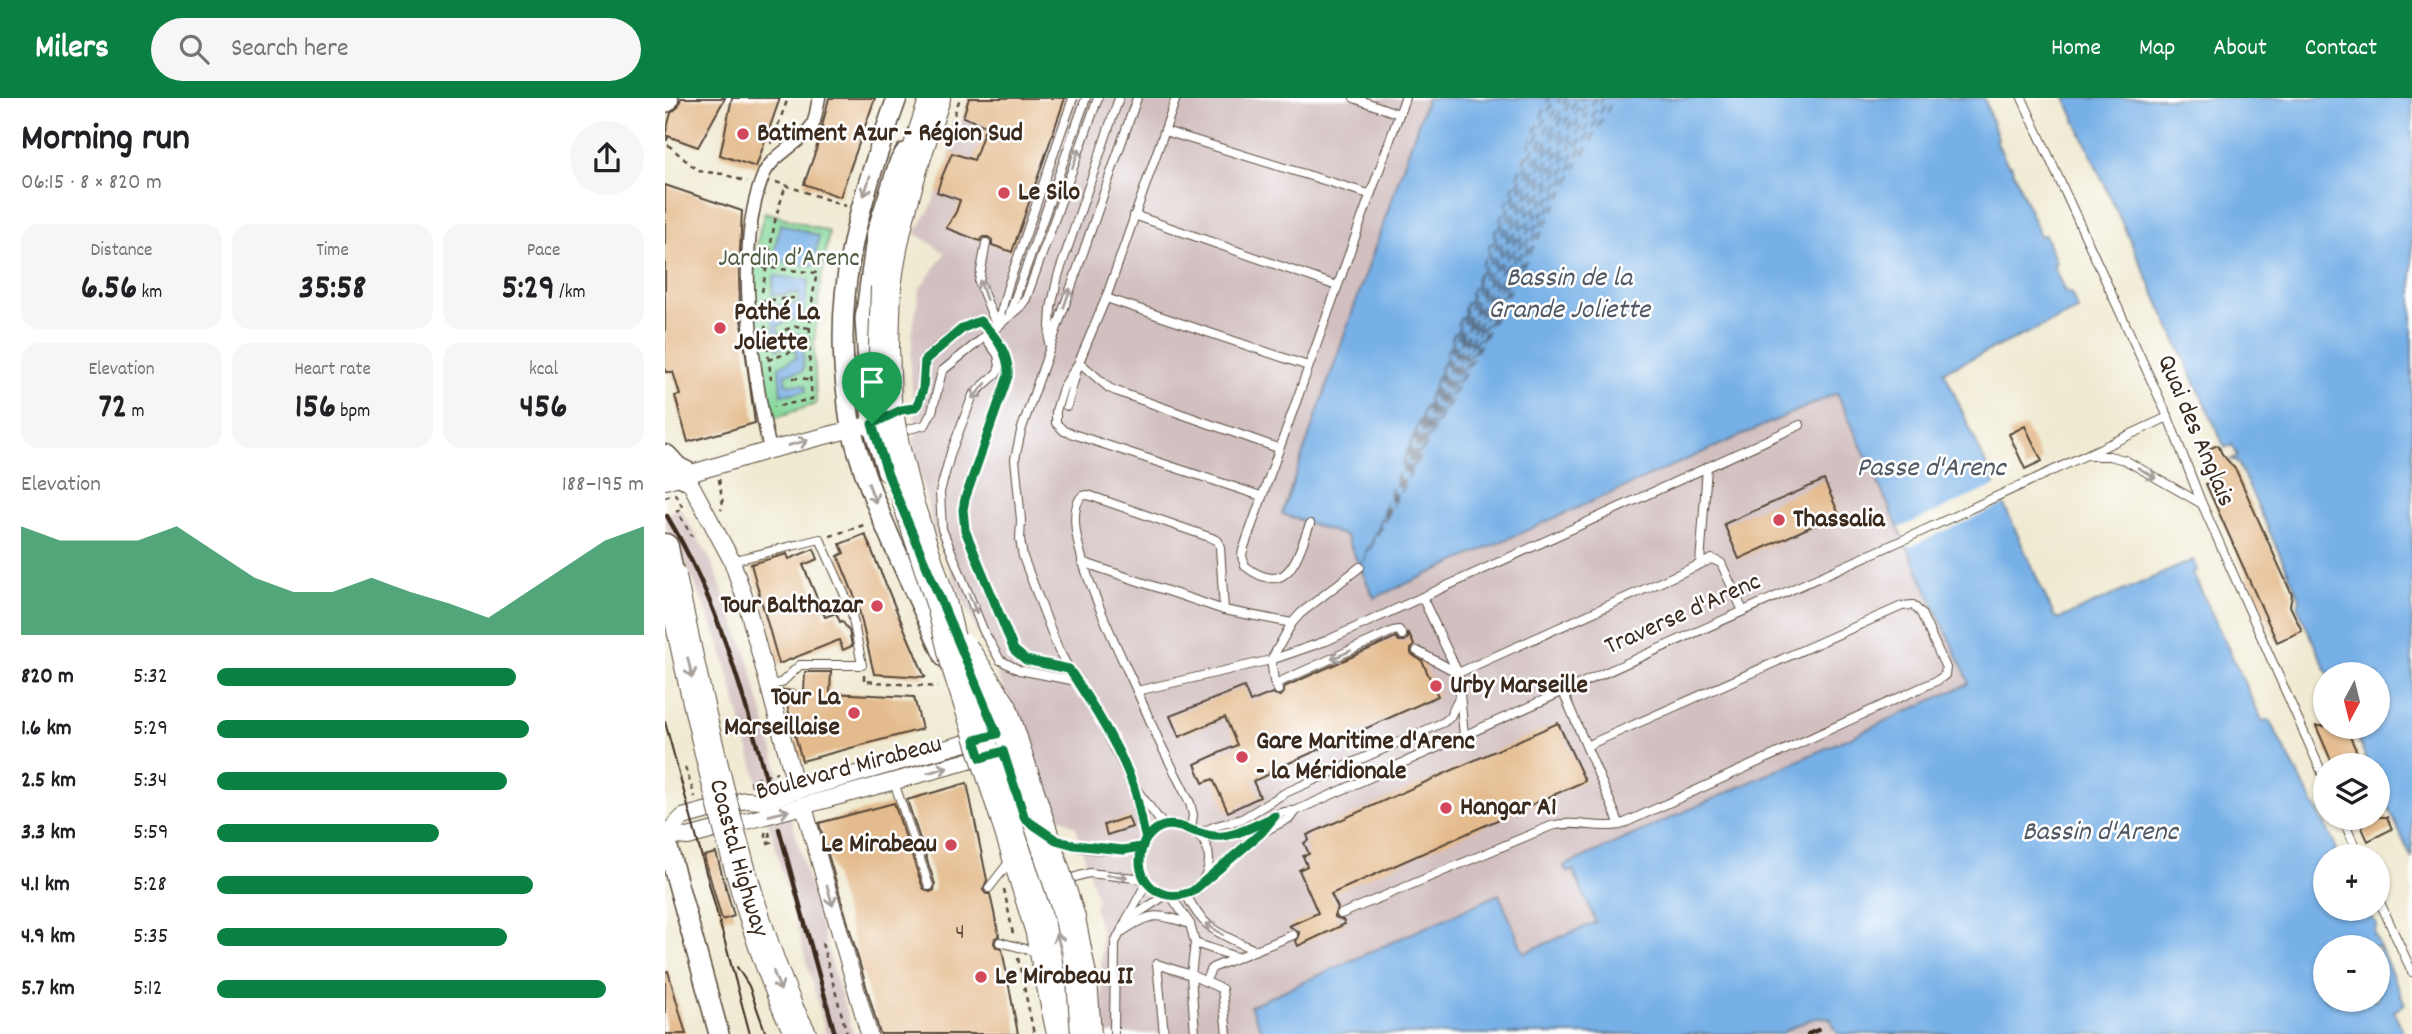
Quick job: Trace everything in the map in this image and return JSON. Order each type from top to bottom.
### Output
[{"type":"highway","points":[[935,98],[916,153],[890,252],[884,347],[886,400],[908,502],[1039,929],[1062,1034]]},
{"type":"highway","points":[[665,458],[676,470],[675,484]]},
{"type":"highway","points":[[665,547],[671,577]]},
{"type":"highway","name":"Coastal Highway","points":[[671,577],[720,795],[747,894],[779,987],[801,1034]]},
{"type":"highway","points":[[942,606],[963,649],[1002,708],[1070,918],[1084,992],[1086,1034]]},
{"type":"street","points":[[770,450],[753,365],[756,301],[748,266],[752,212],[760,178],[813,125],[819,98]]},
{"type":"street","points":[[897,98],[857,219],[848,268],[843,363],[851,428],[864,472],[899,562],[955,681],[1005,829],[1037,952],[1053,1034]]},
{"type":"street","points":[[926,98],[916,129],[899,163],[877,231],[870,270],[865,331],[872,424],[888,475],[1000,742],[1025,819],[1072,997],[1078,1034]]},
{"type":"street","points":[[797,791],[732,561],[711,520],[675,484],[720,465],[872,424]]},
{"type":"street","name":"Boulevard Mirabeau","points":[[665,836],[688,837],[894,782],[1000,742]]},
{"type":"street","name":"Boulevard Mirabeau","points":[[665,836],[683,817],[700,812],[745,800],[761,801],[978,749]]},
{"type":"street","points":[[804,807],[869,1034]]},
{"type":"street","points":[[665,836],[719,1034]]},
{"type":"lane","points":[[990,332],[1073,98]]},
{"type":"lane","points":[[1009,316],[1086,98]]},
{"type":"lane","points":[[872,424],[905,430],[925,425],[932,412],[942,371],[1026,299],[1098,98]]},
{"type":"lane","points":[[1045,363],[1051,308],[1058,276],[1119,98]]},
{"type":"lane","points":[[1137,98],[1021,431],[1016,459],[1023,557],[1054,638],[1069,669],[1088,696],[1133,785],[1164,826]]},
{"type":"lane","points":[[1067,406],[1079,362],[1106,298],[1176,98]]},
{"type":"lane","points":[[1354,98],[1399,114]]},
{"type":"lane","points":[[1310,524],[1294,565],[1285,575],[1273,577],[1247,568],[1243,550],[1261,496],[1405,98]]},
{"type":"lane","name":"Quai des Anglais","points":[[2022,98],[2168,416],[2202,504],[2313,753]]},
{"type":"lane","points":[[1165,131],[1369,194]]},
{"type":"lane","points":[[1134,215],[1337,286]]},
{"type":"lane","points":[[986,243],[979,282],[998,355],[999,370],[976,391],[951,452],[941,484],[942,529],[984,632],[1000,660],[1019,670],[1077,681]]},
{"type":"lane","points":[[1106,298],[1308,366]]},
{"type":"lane","points":[[872,424],[918,404],[923,389],[925,360],[963,328],[980,321],[990,332],[1003,350],[1008,376],[965,499],[964,522],[1014,650],[1026,660],[1069,669]]},
{"type":"lane","points":[[1079,362],[1109,388],[1278,448]]},
{"type":"lane","points":[[1079,362],[1063,388],[1056,423],[1059,428],[1261,496]]},
{"type":"lane","name":"Traverse d'Arenc","points":[[1203,882],[1262,832],[1290,818],[1296,811],[1905,539],[2088,456],[2168,416]]},
{"type":"lane","points":[[1137,691],[1271,660],[1326,641],[1800,425]]},
{"type":"lane","points":[[2088,456],[2109,456],[2125,460],[2202,504]]},
{"type":"lane","points":[[1700,564],[1707,467]]},
{"type":"lane","points":[[1224,610],[1218,541],[1087,495],[1078,500],[1076,536],[1082,562],[1159,741],[1190,803],[1195,831],[1209,852],[1208,872],[1203,882],[1187,894],[1169,895],[1155,890],[1145,880],[1139,858],[1144,843],[1154,831],[1164,826],[1183,826],[1195,831],[1242,819],[1285,793],[1444,722],[1450,717],[1460,696]]},
{"type":"lane","points":[[732,561],[820,539],[851,609],[862,665],[800,665],[781,683],[768,685]]},
{"type":"lane","points":[[1458,673],[1712,559],[1721,563],[1743,611]]},
{"type":"lane","points":[[1082,562],[1224,610],[1292,624]]},
{"type":"lane","points":[[1360,567],[1301,613],[1292,624],[1271,660],[1276,687],[1393,631],[1399,630],[1402,635]]},
{"type":"lane","points":[[1422,597],[1458,673],[1464,736]]},
{"type":"lane","points":[[1341,914],[1551,826],[1573,822],[1606,827],[1620,825],[1943,678],[1947,672],[1921,612],[1913,605],[1902,606],[1586,746]]},
{"type":"lane","points":[[995,651],[1011,643]]},
{"type":"lane","points":[[1417,651],[1458,673]]},
{"type":"lane","points":[[1563,692],[1620,825]]},
{"type":"lane","points":[[894,782],[929,886]]},
{"type":"lane","points":[[1133,785],[1144,843]]},
{"type":"lane","name":"Traverse d'Arenc","points":[[1195,831],[1224,836],[1287,810],[1296,811]]},
{"type":"lane","points":[[1262,832],[1275,816]]},
{"type":"lane","points":[[1025,819],[1056,840],[1082,847],[1123,850],[1144,843]]},
{"type":"lane","points":[[1056,840],[1061,852]]},
{"type":"lane","points":[[989,888],[1012,858]]},
{"type":"lane","points":[[1067,865],[1074,890]]},
{"type":"lane","points":[[1072,878],[1089,873],[1145,880]]},
{"type":"lane","points":[[1114,1034],[1115,943],[1145,880]]},
{"type":"lane","points":[[1187,894],[1195,913],[1205,924],[1255,950]]},
{"type":"lane","points":[[1126,921],[1169,895]]},
{"type":"lane","points":[[1169,895],[1189,924],[1195,943],[1191,975],[1195,1034]]},
{"type":"lane","points":[[1120,933],[1138,920],[1151,915],[1163,915],[1189,924]]},
{"type":"lane","points":[[2389,921],[2412,972]]},
{"type":"lane","points":[[1205,981],[1212,968],[1293,935]]},
{"type":"lane","points":[[1000,942],[1037,952]]},
{"type":"lane","points":[[1195,943],[1236,958]]},
{"type":"lane","points":[[1164,1034],[1157,964],[1222,989],[1227,1034]]},
{"type":"path","points":[[760,178],[788,98]]},
{"type":"path","points":[[668,136],[666,143],[698,171],[760,178],[846,206]]},
{"type":"path","points":[[786,186],[776,216],[766,268],[756,301],[794,298]]},
{"type":"path","points":[[748,266],[817,273],[810,328],[812,399],[761,409]]},
{"type":"path","points":[[764,312],[772,383]]},
{"type":"path","points":[[785,330],[796,326],[810,328]]},
{"type":"path","points":[[753,365],[791,352]]},
{"type":"path","points":[[793,377],[810,379]]},
{"type":"path","points":[[711,520],[721,511],[723,505],[719,481],[720,465]]},
{"type":"path","points":[[675,484],[683,508],[677,511],[692,536]]},
{"type":"path","points":[[820,539],[860,526]]},
{"type":"path","points":[[862,665],[864,681],[939,687]]},
{"type":"path","points":[[685,767],[700,812]]},
{"type":"path","points":[[751,780],[776,774]]},
{"type":"path","points":[[822,943],[847,1034]]},
{"type":"shaded area","points":[[969,98],[1427,98],[1282,514],[1346,536],[1374,598],[1838,393],[1968,684],[1565,866],[1567,872],[1573,870],[1596,922],[1524,953],[1499,895],[1251,1006],[1263,1034],[1102,1034],[1101,932],[1094,907],[1097,900],[1076,827],[1050,811],[1014,712],[933,529],[912,439],[917,437],[910,370],[919,290],[945,253],[915,233],[930,209],[942,179]]},
{"type":"shaded area","points":[[679,507],[711,560],[747,655],[825,942],[853,1034],[826,1034],[720,643],[665,523],[665,517]]},
{"type":"shaded area","points":[[1817,1017],[1830,1018],[1838,1034],[1780,1034]]},
{"type":"green space","name":"Jardin d’Arenc","points":[[765,212],[829,232],[818,300],[814,348],[816,404],[770,419],[759,370],[753,288],[759,235]]},
{"type":"water","points":[[1427,98],[1984,98],[1998,139],[1996,141],[2008,165],[2011,165],[2040,236],[2045,235],[2056,262],[2053,265],[2065,292],[2071,293],[2078,310],[1944,371],[2054,616],[2059,619],[2193,560],[2197,570],[2192,572],[2263,722],[2269,720],[2313,803],[2313,830],[2328,830],[2334,842],[2313,844],[2313,921],[2374,921],[2377,924],[2375,935],[2313,935],[2313,1012],[2390,1012],[2390,970],[2405,1004],[2394,1011],[2404,1034],[1838,1034],[1830,1018],[1824,1017],[1804,1022],[1780,1034],[1263,1034],[1250,1006],[1499,894],[1524,953],[1596,922],[1573,870],[1567,873],[1564,866],[1969,682],[1837,393],[1374,598],[1346,536],[1282,514]]},
{"type":"water","points":[[2065,98],[2412,98],[2412,859],[2390,811],[2390,753],[2364,753],[2358,739],[2391,738],[2391,662],[2323,662],[2297,606],[2299,596],[2238,463],[2230,460],[2238,456],[2232,445],[2225,448]]},
{"type":"water","points":[[780,224],[819,236],[814,266],[773,261]]},
{"type":"water","points":[[774,276],[809,280],[802,320],[793,319],[777,326],[781,340],[799,334],[804,337],[803,371],[785,374],[786,384],[805,385],[806,391],[781,395],[779,367],[797,357],[794,345],[777,349],[770,306],[799,303],[799,293],[772,295]]},
{"type":"pier","points":[[1999,484],[2007,503],[1909,547],[1899,528]]},
{"type":"building","points":[[681,98],[725,98],[698,147],[665,135],[671,113],[678,107]]},
{"type":"building","points":[[732,98],[780,98],[756,167],[720,155]]},
{"type":"building","points":[[829,98],[875,98],[840,197],[804,184]]},
{"type":"building","points":[[969,98],[1065,98],[1012,252],[992,245],[992,240],[988,237],[983,237],[980,241],[946,228],[960,200],[937,192],[941,179],[952,153],[974,160],[986,126],[963,117]]},
{"type":"building","points":[[665,185],[742,211],[740,311],[755,423],[688,442],[675,396],[680,395],[673,372],[665,372]]},
{"type":"building","points":[[2025,426],[2042,461],[2025,469],[2009,434]]},
{"type":"building","points":[[2218,445],[2236,470],[2292,595],[2290,606],[2302,631],[2277,642],[2206,484],[2219,478],[2206,450]]},
{"type":"building","name":"Thassalia","points":[[1824,480],[1839,514],[1739,559],[1724,524]]},
{"type":"building","name":"Tour Balthazar","points":[[865,534],[925,677],[874,674],[858,605],[838,556],[844,553],[840,544]]},
{"type":"building","points":[[814,549],[818,559],[803,565],[825,617],[836,613],[849,631],[852,646],[843,650],[839,640],[779,664],[751,564],[787,554],[789,559]]},
{"type":"building","points":[[1408,632],[1414,645],[1411,654],[1422,661],[1438,696],[1269,772],[1270,774],[1253,781],[1260,797],[1228,812],[1213,779],[1203,783],[1195,764],[1237,745],[1225,717],[1179,737],[1170,716],[1244,687],[1250,702],[1272,693],[1280,696],[1284,693],[1284,687],[1396,637],[1399,641],[1405,641]]},
{"type":"building","name":"Tour La Marseillaise","points":[[805,672],[831,672],[830,693],[914,697],[922,729],[802,761],[783,690],[804,692]]},
{"type":"building","name":"Hangar A1","points":[[1558,723],[1585,781],[1331,894],[1338,908],[1335,917],[1343,920],[1345,924],[1298,946],[1296,941],[1299,932],[1289,926],[1318,913],[1299,870],[1307,866],[1303,856],[1309,854],[1304,843],[1309,840],[1307,835]]},
{"type":"building","points":[[2322,739],[2351,739],[2357,753],[2328,753]]},
{"type":"building","points":[[967,783],[987,880],[983,890],[990,894],[999,936],[994,943],[1002,949],[1018,1034],[880,1034],[819,823],[894,803],[923,888],[930,892],[934,890],[935,884],[907,800]]},
{"type":"building","points":[[1128,817],[1132,827],[1107,835],[1104,825]]},
{"type":"building","points":[[2363,830],[2390,830],[2368,841]]},
{"type":"building","points":[[716,853],[734,916],[722,920],[704,856]]},
{"type":"building","points":[[668,971],[686,1034],[665,1034],[665,972]]},
{"type":"ferry route","points":[[1404,459],[1549,98]]},
{"type":"ferry route","points":[[1383,511],[1554,98]]},
{"type":"ferry route","points":[[1407,456],[1560,98]]},
{"type":"ferry route","points":[[1383,515],[1566,98]]},
{"type":"ferry route","points":[[1408,461],[1571,98]]},
{"type":"ferry route","points":[[1377,531],[1577,98]]},
{"type":"ferry route","points":[[1410,462],[1583,98]]},
{"type":"ferry route","points":[[1385,516],[1589,98]]},
{"type":"ferry route","points":[[1412,463],[1595,98]]},
{"type":"ferry route","points":[[1386,516],[1602,98]]},
{"type":"ferry route","points":[[1413,467],[1608,98]]},
{"type":"ferry route","points":[[1362,563],[1614,98]]},
{"type":"ferry route","points":[[1372,540],[1382,516]]},
{"type":"ferry route","points":[[1376,535],[1385,518]]},
{"type":"ferry route","points":[[1370,547],[1376,533]]},
{"type":"ferry route","points":[[1365,556],[1369,545]]},
{"type":"tram line","points":[[665,722],[750,1034]]},
{"type":"tram line","points":[[737,967],[749,986],[766,1034]]},
{"type":"railway","points":[[667,516],[700,580],[727,647],[768,786]]},
{"type":"railway","points":[[779,829],[835,1034]]},
{"type":"railway","points":[[1808,1034],[1818,1030]]},
{"type":"place","name":"Batiment Azur - Région Sud","points":[[743,134]]},
{"type":"place","name":"Le Silo","points":[[1004,193]]},
{"type":"place","name":"Pathé La Joliette","points":[[720,328]]},
{"type":"place","name":"Thassalia","points":[[1779,520]]},
{"type":"place","name":"Tour Balthazar","points":[[877,606]]},
{"type":"place","name":"Urby Marseille","points":[[1436,686]]},
{"type":"place","name":"Tour La Marseillaise","points":[[854,713]]},
{"type":"place","name":"Gare Maritime d'Arenc - la Méridionale","points":[[1242,757]]},
{"type":"place","name":"Hangar A1","points":[[1446,808]]},
{"type":"place","name":"Le Mirabeau","points":[[951,845]]},
{"type":"place","name":"Le Mirabeau II","points":[[981,977]]},
{"type":"route","points":[[872,424],[888,475],[997,734],[975,740],[981,758],[1003,751],[1025,819],[1056,840],[1082,847],[1123,850],[1141,847],[1154,831],[1164,826],[1183,826],[1198,834],[1224,836],[1275,816],[1262,832],[1193,891],[1177,896],[1166,895],[1155,890],[1144,878],[1139,858],[1141,847],[1146,839],[1133,785],[1106,729],[1069,669],[1026,660],[1014,650],[965,530],[965,499],[1008,376],[1009,368],[1003,350],[980,321],[963,328],[925,360],[921,401],[914,408],[901,410],[872,424]]},
{"type":"water label","name":"Bassin de la Grande Joliette","points":[[1569,296]]},
{"type":"water label","name":"Passe d'Arenc","points":[[1931,470]]},
{"type":"water label","name":"Bassin d'Arenc","points":[[2100,834]]}]
